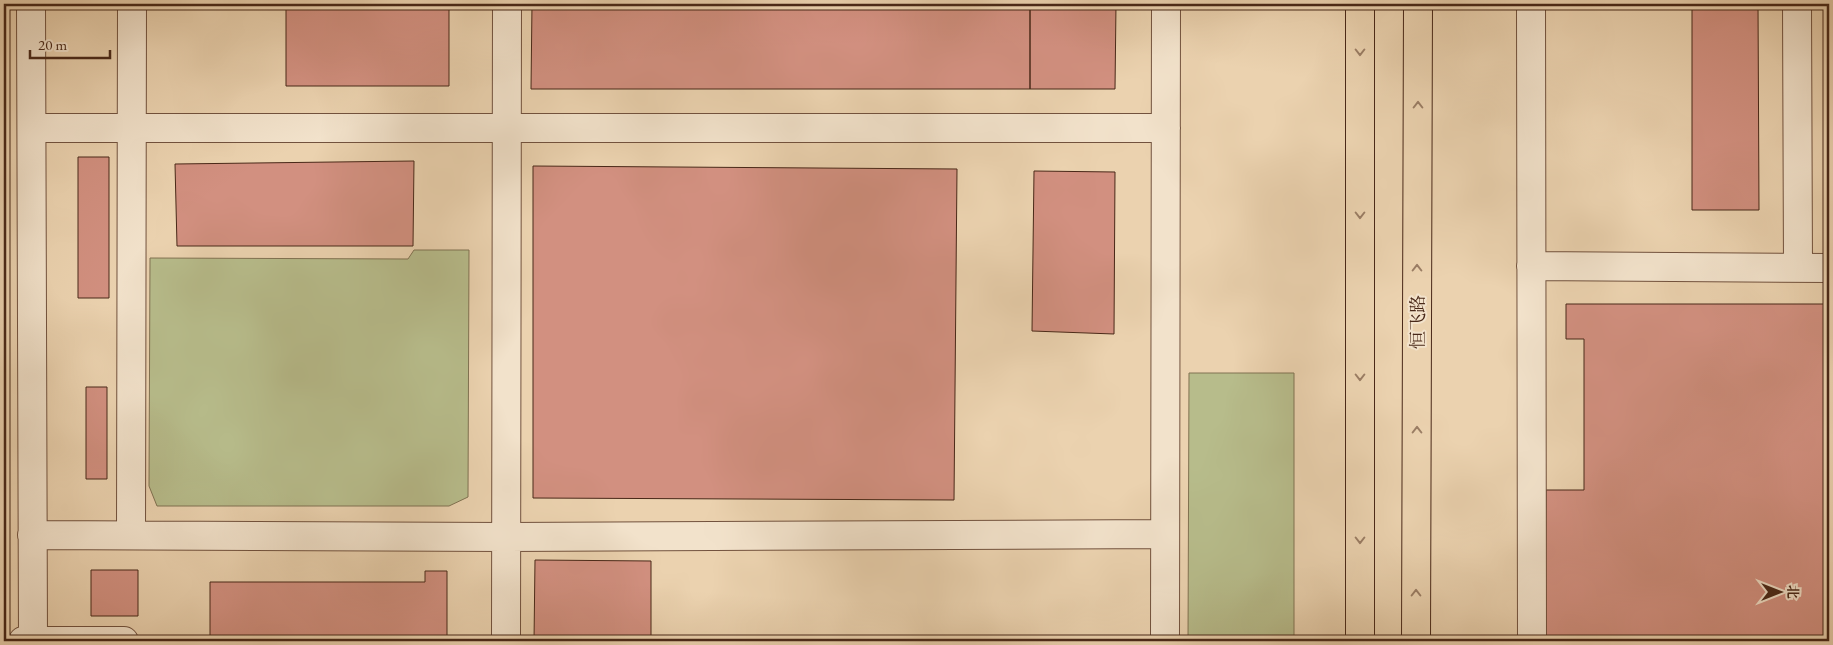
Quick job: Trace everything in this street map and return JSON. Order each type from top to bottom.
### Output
[{"type":"main road","points":[[1360,4],[1360,641]]},
{"type":"main road","name":"恒飞路","points":[[1416,641],[1418,4]]},
{"type":"lane","points":[[31,4],[33,641]]},
{"type":"lane","points":[[131,535],[132,4]]},
{"type":"lane","points":[[506,641],[508,4]]},
{"type":"lane","points":[[1164,641],[1166,4]]},
{"type":"lane","points":[[1531,4],[1532,641]]},
{"type":"lane","points":[[1797,4],[1798,268]]},
{"type":"lane","points":[[32,128],[1166,128]]},
{"type":"lane","points":[[1531,266],[1829,268]]},
{"type":"lane","points":[[32,535],[506,537],[1165,534]]},
{"type":"lane","points":[[23,641],[124,641]]},
{"type":"green space","points":[[414,250],[469,250],[468,497],[449,506],[157,506],[149,486],[150,258],[408,259]]},
{"type":"green space","points":[[1189,373],[1294,373],[1294,641],[1188,641]]},
{"type":"building","points":[[286,4],[449,4],[449,86],[286,86]]},
{"type":"building","points":[[532,4],[1030,4],[1030,89],[531,89]]},
{"type":"building","points":[[1030,4],[1116,4],[1115,89],[1030,89]]},
{"type":"building","points":[[1692,4],[1758,4],[1759,210],[1692,210]]},
{"type":"building","points":[[78,157],[109,157],[109,298],[78,298]]},
{"type":"building","points":[[414,161],[413,246],[177,246],[175,164]]},
{"type":"building","points":[[533,166],[957,169],[954,500],[533,498]]},
{"type":"building","points":[[1034,171],[1115,172],[1114,334],[1032,331]]},
{"type":"building","points":[[1566,304],[1829,304],[1829,641],[1545,641],[1546,490],[1584,490],[1584,339],[1566,339]]},
{"type":"building","points":[[86,387],[107,387],[107,479],[86,479]]},
{"type":"building","points":[[535,560],[651,561],[651,641],[534,641]]},
{"type":"building","points":[[91,570],[138,570],[138,616],[91,616]]},
{"type":"building","points":[[425,571],[447,571],[447,641],[210,641],[210,582],[425,582]]}]
